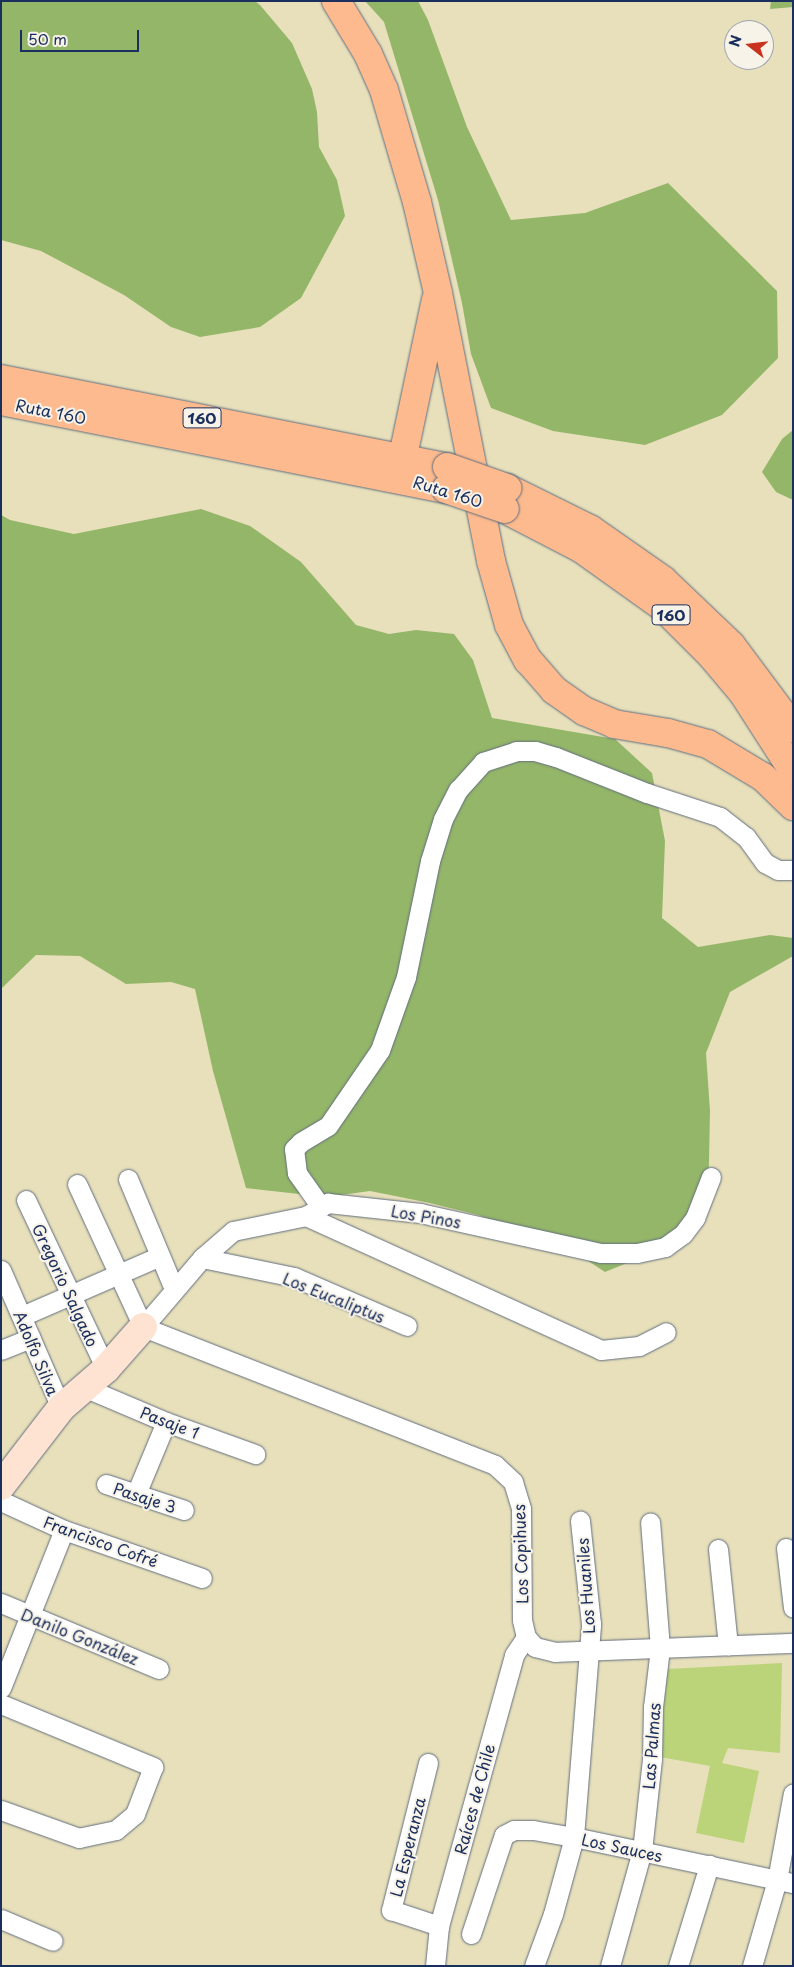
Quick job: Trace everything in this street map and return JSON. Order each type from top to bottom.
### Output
[{"type":"main road","points":[[336,1],[368,54],[384,90],[417,202],[438,292],[491,560],[509,625],[528,660],[554,690],[584,712],[614,724],[668,733],[715,747],[763,777],[793,806]]},
{"type":"main road","points":[[403,456],[438,292]]},
{"type":"main road","name":"Ruta 160","points":[[1,379],[403,456],[447,478],[590,528],[664,580],[731,645],[793,728]]},
{"type":"main road","name":"Ruta 160","points":[[1,401],[447,478]]},
{"type":"main road","name":"Ruta 160","points":[[506,498],[663,607],[711,655],[743,694],[793,770]]},
{"type":"street","points":[[666,1332],[639,1346],[601,1350],[313,1212],[297,1173],[294,1149],[301,1142],[328,1126],[380,1050],[406,977],[430,861],[444,820],[458,790],[483,762],[516,751],[535,751],[556,756],[647,793],[720,817],[746,838],[765,863],[778,870],[793,870]]},
{"type":"street","name":"Los Pinos","points":[[143,1327],[202,1258],[233,1231],[313,1212],[338,1202],[420,1213],[601,1253],[637,1253],[665,1247],[683,1234],[695,1218],[711,1177]]},
{"type":"street","points":[[128,1179],[174,1289]]},
{"type":"street","points":[[1,1486],[61,1408],[106,1369],[143,1327],[117,1276],[77,1184]]},
{"type":"street","name":"Gregorio Salgado","points":[[26,1200],[106,1369]]},
{"type":"street","points":[[22,1316],[160,1256]]},
{"type":"street","name":"Los Eucaliptus","points":[[202,1258],[294,1277],[407,1326]]},
{"type":"street","name":"Adolfo Silva","points":[[1,1270],[61,1408]]},
{"type":"street","name":"Los Copihues","points":[[143,1327],[495,1465],[513,1482],[521,1509],[522,1620],[526,1637]]},
{"type":"street","points":[[1,1350],[31,1338]]},
{"type":"street","name":"Pasaje 1","points":[[86,1388],[166,1422],[255,1454]]},
{"type":"street","points":[[136,1494],[166,1422]]},
{"type":"street","name":"Pasaje 3","points":[[106,1484],[184,1510]]},
{"type":"street","name":"Francisco Cofré","points":[[1,1500],[64,1530],[202,1578]]},
{"type":"street","name":"Los Huaniles","points":[[580,1521],[591,1624],[588,1651]]},
{"type":"street","name":"Las Palmas","points":[[610,1966],[642,1851],[660,1648],[650,1522]]},
{"type":"street","points":[[1,1688],[64,1530]]},
{"type":"street","points":[[786,1548],[793,1608]]},
{"type":"street","points":[[718,1549],[728,1645]]},
{"type":"street","name":"Danilo González","points":[[1,1603],[159,1669]]},
{"type":"street","points":[[526,1637],[534,1647],[544,1651],[793,1643]]},
{"type":"street","name":"Raíces de Chile","points":[[435,1966],[439,1926],[514,1656],[526,1637]]},
{"type":"street","name":"Los Sauces","points":[[588,1651],[574,1837],[785,1881]]},
{"type":"street","points":[[1,1704],[152,1767],[135,1814],[116,1830],[79,1838],[3,1815]]},
{"type":"street","name":"La Esperanza","points":[[428,1763],[391,1910],[439,1926]]},
{"type":"street","points":[[752,1966],[785,1881],[793,1793]]},
{"type":"street","points":[[471,1934],[504,1835],[514,1830],[533,1830],[574,1837],[553,1914],[534,1966]]},
{"type":"street","points":[[678,1966],[709,1865]]},
{"type":"street","points":[[1,1918],[53,1941]]},
{"type":"green space","points":[[1,1],[255,1],[260,5],[292,43],[312,89],[317,112],[319,147],[337,180],[345,216],[301,298],[260,327],[200,337],[171,327],[124,295],[41,251],[1,240]]},
{"type":"green space","points":[[365,1],[418,1],[428,20],[467,127],[511,220],[585,213],[668,183],[777,291],[778,358],[722,415],[645,445],[553,431],[491,408],[471,354],[462,303],[438,200],[384,22]]},
{"type":"green space","points":[[771,1],[793,1],[793,7],[770,9]]},
{"type":"green space","points":[[793,430],[793,500],[776,492],[762,472],[782,439]]},
{"type":"green space","points":[[201,509],[250,526],[301,562],[356,625],[389,634],[416,630],[454,634],[473,660],[492,718],[615,739],[652,773],[665,841],[662,918],[698,947],[770,935],[793,938],[793,956],[730,992],[706,1053],[710,1111],[708,1210],[659,1250],[605,1272],[573,1251],[478,1215],[430,1203],[370,1191],[326,1197],[246,1188],[213,1071],[195,989],[171,982],[126,984],[80,956],[36,955],[1,989],[1,515],[10,520],[74,534]]},
{"type":"green space","points":[[782,1663],[780,1753],[728,1748],[722,1763],[759,1771],[744,1843],[696,1833],[710,1766],[660,1757],[667,1669]]}]
